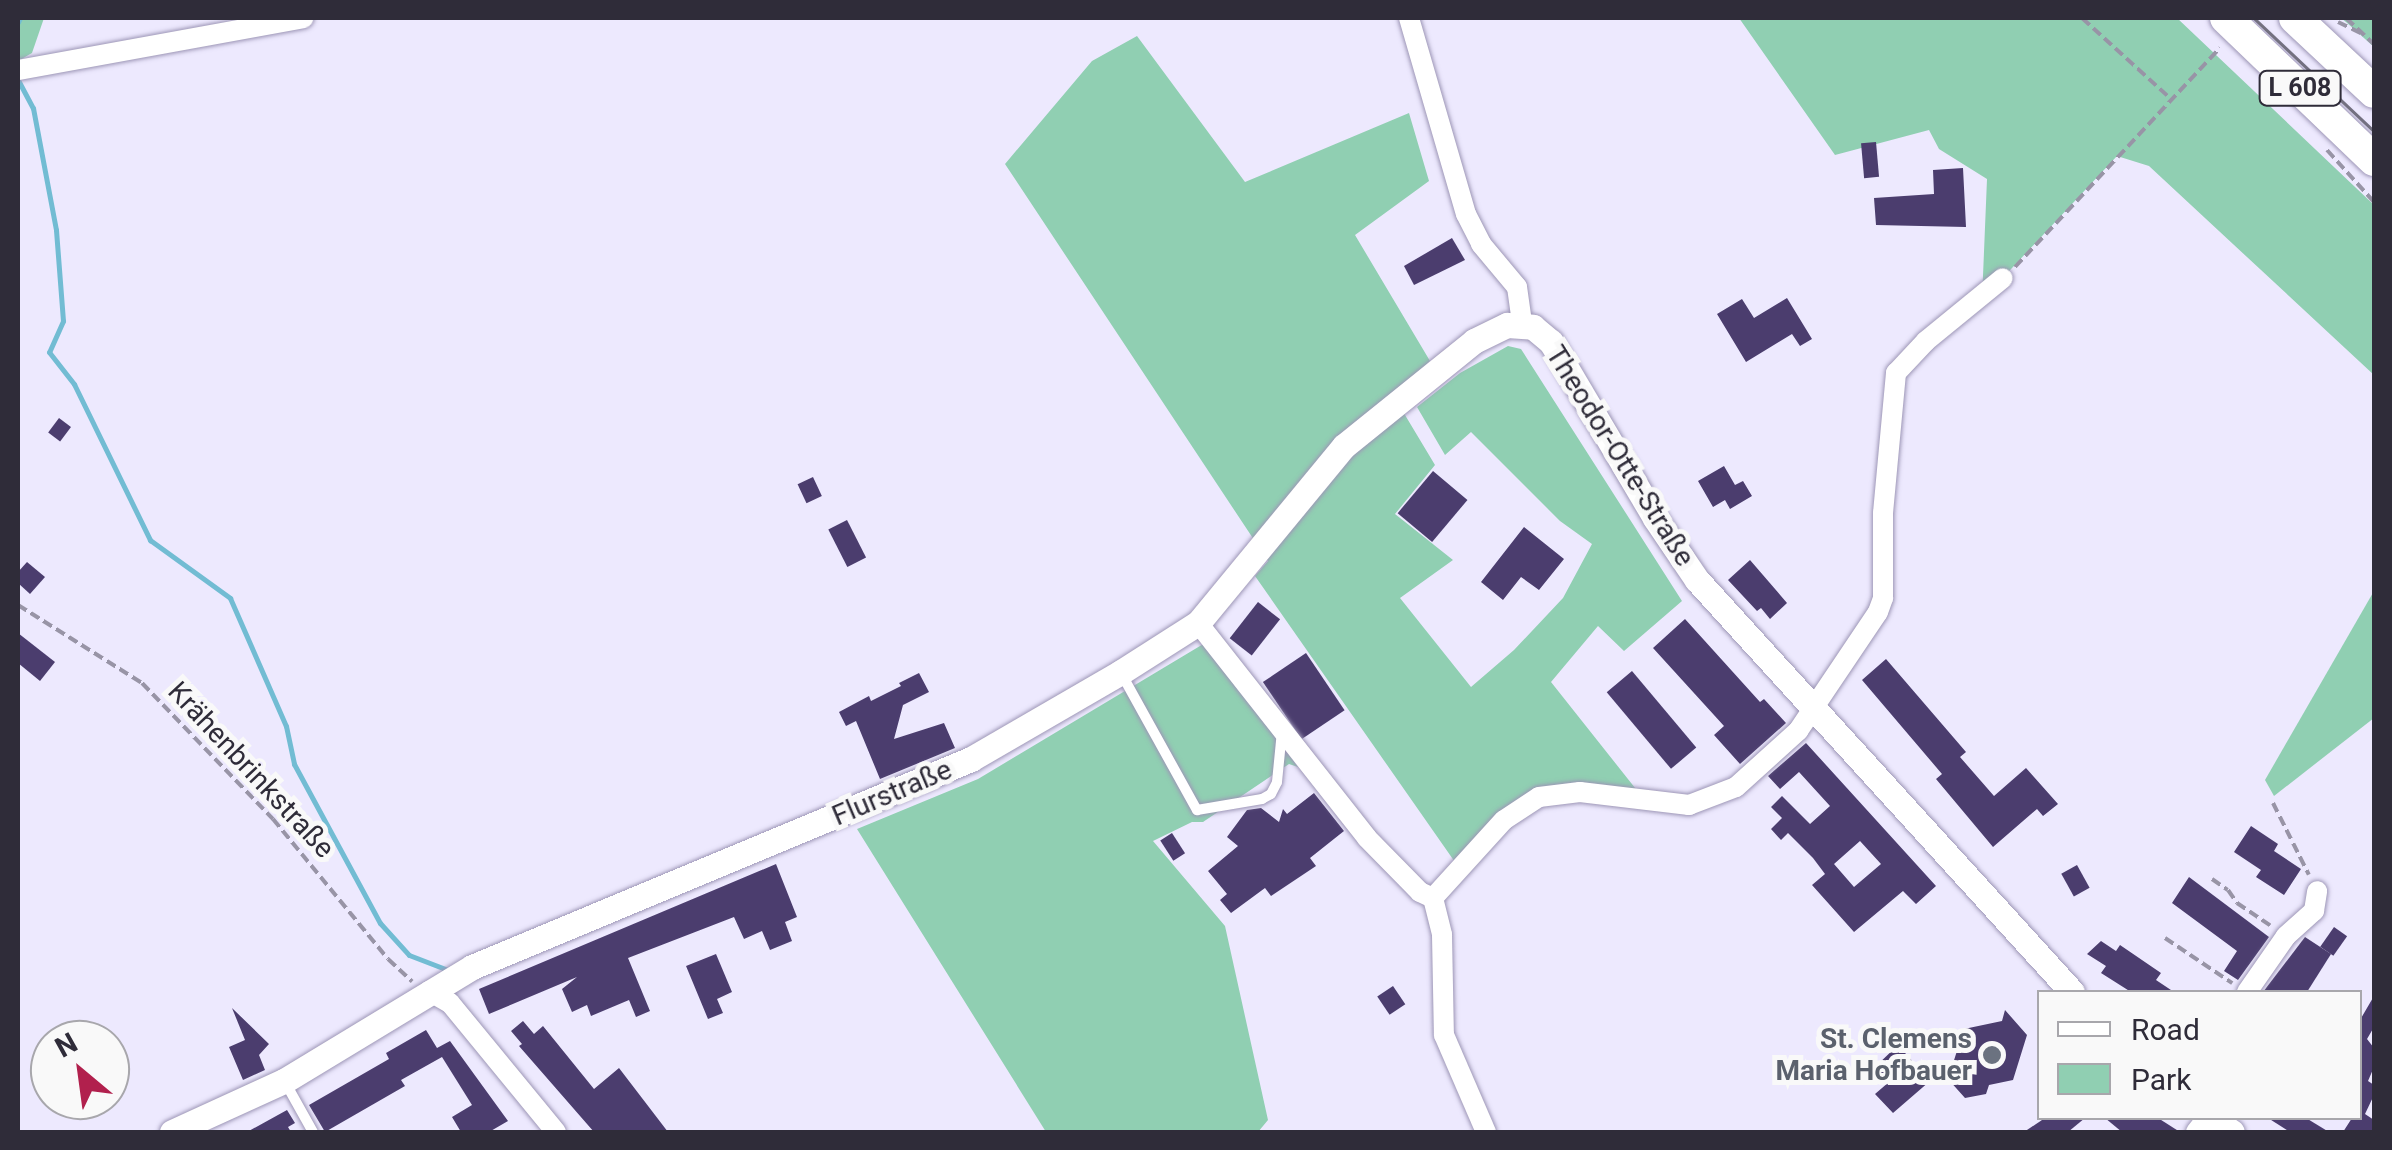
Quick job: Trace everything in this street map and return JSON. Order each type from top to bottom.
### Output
[{"type":"main road","name":"L 608","points":[[2295,18],[2374,92]]},
{"type":"main road","name":"L 608","points":[[2226,29],[2374,160]]},
{"type":"street","points":[[18,70],[302,18]]},
{"type":"street","name":"Theodor-Otte-Straße","points":[[1409,18],[1466,214],[1481,244],[1517,287],[1522,324],[1551,342],[1647,505],[1697,580],[2070,990]]},
{"type":"street","points":[[1433,898],[1504,820],[1539,798],[1580,792],[1666,805],[1710,800],[1746,778],[1798,730],[1878,612],[1883,598],[1882,513],[1896,373],[1926,341],[2003,278]]},
{"type":"street","name":"Flurstraße","points":[[172,1132],[284,1081],[472,967],[971,759],[1121,672],[1198,622],[1344,446],[1474,341],[1494,329],[1522,324]]},
{"type":"street","points":[[1198,622],[1367,838],[1420,892],[1433,898]]},
{"type":"street","points":[[2248,990],[2286,936],[2314,911],[2317,892]]},
{"type":"street","points":[[1433,898],[1442,935],[1444,1035],[1486,1132]]},
{"type":"street","points":[[429,991],[450,1003],[556,1132]]},
{"type":"lane","points":[[1121,672],[1197,810],[1271,794],[1277,782],[1282,731]]},
{"type":"lane","points":[[284,1081],[313,1132]]},
{"type":"path","points":[[2082,18],[2172,100]]},
{"type":"path","points":[[2330,18],[2365,35]]},
{"type":"path","points":[[2346,18],[2374,44]]},
{"type":"path","points":[[2003,278],[2043,242],[2172,100],[2226,29]]},
{"type":"path","name":"Krähenbrinkstraße","points":[[18,605],[142,683],[273,819],[388,959],[429,991]]},
{"type":"path","points":[[2273,803],[2317,892]]},
{"type":"path","points":[[2212,879],[2228,890],[2237,904],[2286,936]]},
{"type":"path","points":[[2165,938],[2244,990]]},
{"type":"green space","points":[[18,18],[44,18],[32,53],[18,61]]},
{"type":"green space","points":[[1739,18],[2177,18],[2374,205],[2374,375],[2149,166],[2117,156],[1982,300],[1987,179],[1939,149],[1929,130],[1835,155]]},
{"type":"green space","points":[[2341,18],[2374,18],[2374,47],[2346,22]]},
{"type":"green space","points":[[1137,36],[1245,182],[1409,113],[1429,181],[1355,235],[1430,361],[1393,395],[1435,465],[1395,514],[1453,560],[1400,598],[1471,687],[1514,650],[1563,598],[1592,544],[1560,521],[1471,432],[1445,455],[1417,407],[1460,373],[1508,346],[1521,349],[1682,601],[1624,651],[1598,626],[1551,682],[1643,798],[1560,787],[1457,865],[1255,576],[1268,561],[1005,164],[1092,61]]},
{"type":"green space","points":[[2374,591],[2374,718],[2274,796],[2265,780]]},
{"type":"green space","points":[[1205,643],[1298,767],[1289,764],[1203,822],[1192,822],[1153,841],[1225,926],[1268,1120],[1258,1132],[1046,1132],[857,829],[978,779]]},
{"type":"building","points":[[1876,142],[1879,177],[1864,178],[1861,143]]},
{"type":"building","points":[[1963,168],[1966,227],[1876,225],[1874,198],[1934,194],[1933,170]]},
{"type":"building","points":[[1452,238],[1465,260],[1414,285],[1404,266]]},
{"type":"building","points":[[1787,298],[1812,339],[1800,346],[1792,334],[1746,362],[1717,314],[1742,299],[1754,318]]},
{"type":"building","points":[[59,418],[71,427],[60,441],[48,432]]},
{"type":"building","points":[[1724,466],[1735,485],[1743,481],[1752,496],[1730,509],[1725,500],[1713,507],[1698,481]]},
{"type":"building","points":[[1433,471],[1467,500],[1432,542],[1398,513]]},
{"type":"building","points":[[813,477],[822,496],[806,503],[798,484]]},
{"type":"building","points":[[847,520],[866,557],[847,567],[828,530]]},
{"type":"building","points":[[1524,527],[1564,559],[1539,590],[1521,577],[1503,600],[1481,582]]},
{"type":"building","points":[[1750,560],[1787,603],[1770,619],[1728,580]]},
{"type":"building","points":[[27,562],[45,577],[30,594],[18,583],[18,572]]},
{"type":"building","points":[[1258,602],[1280,619],[1252,655],[1230,638]]},
{"type":"building","points":[[1685,619],[1760,702],[1764,699],[1786,723],[1740,764],[1714,735],[1724,726],[1653,648]]},
{"type":"building","points":[[18,633],[55,662],[40,681],[18,663]]},
{"type":"building","points":[[1306,653],[1345,710],[1301,739],[1263,682]]},
{"type":"building","points":[[1886,659],[1966,752],[1960,757],[1994,796],[2026,768],[2058,804],[2043,816],[2037,809],[1993,847],[1936,779],[1942,774],[1862,680]]},
{"type":"building","points":[[1632,671],[1696,748],[1671,769],[1607,692]]},
{"type":"building","points":[[919,673],[929,692],[903,705],[894,739],[944,723],[955,748],[880,779],[856,721],[846,726],[839,712],[869,696],[871,701]]},
{"type":"building","points":[[1806,743],[1936,886],[1916,904],[1903,891],[1854,932],[1812,885],[1825,874],[1813,858],[1788,833],[1781,840],[1771,829],[1782,818],[1771,807],[1782,796],[1810,824],[1830,806],[1799,772],[1780,789],[1768,776]],"holes":[[[1860,841],[1881,864],[1854,887],[1834,864]]]},
{"type":"building","points":[[1314,793],[1344,831],[1310,858],[1316,866],[1271,896],[1265,888],[1231,913],[1220,900],[1227,894],[1208,871],[1238,846],[1227,837],[1247,810],[1261,808],[1279,822],[1283,809],[1287,814]]},
{"type":"building","points":[[2251,826],[2278,844],[2274,851],[2301,869],[2284,895],[2256,877],[2261,870],[2234,852]]},
{"type":"building","points":[[1172,833],[1185,853],[1173,861],[1160,841]]},
{"type":"building","points":[[776,864],[797,917],[785,922],[792,941],[770,950],[762,931],[744,939],[734,917],[628,958],[650,1011],[636,1017],[629,1000],[591,1016],[587,1005],[572,1012],[562,989],[577,977],[489,1014],[479,989]]},
{"type":"building","points":[[2077,865],[2090,888],[2074,896],[2061,874]]},
{"type":"building","points":[[2189,877],[2269,937],[2238,980],[2224,971],[2237,951],[2172,903]]},
{"type":"building","points":[[2334,927],[2347,936],[2333,956],[2320,947]]},
{"type":"building","points":[[2305,937],[2331,954],[2308,990],[2265,990]]},
{"type":"building","points":[[2101,941],[2116,951],[2120,945],[2161,973],[2156,980],[2171,990],[2128,990],[2101,973],[2106,966],[2087,954]]},
{"type":"building","points":[[716,954],[732,992],[717,999],[723,1013],[708,1019],[686,966]]},
{"type":"building","points":[[1393,986],[1405,1004],[1390,1015],[1377,997]]},
{"type":"building","points":[[2374,996],[2374,1027],[2367,1039],[2374,1048],[2374,1067],[2368,1081],[2374,1085],[2374,1095],[2365,1114],[2374,1120],[2374,1132],[2343,1132],[2351,1120],[2362,1120],[2362,1017]]},
{"type":"building","points":[[232,1008],[269,1044],[259,1055],[265,1070],[243,1080],[229,1047],[245,1040]]},
{"type":"building","points":[[2005,1010],[2027,1035],[2013,1080],[1989,1085],[1986,1094],[1965,1098],[1948,1079],[1964,1029],[2002,1021]]},
{"type":"building","points":[[523,1021],[534,1034],[543,1026],[594,1089],[619,1068],[668,1132],[594,1132],[519,1046],[522,1044],[511,1031]]},
{"type":"building","points":[[426,1030],[437,1048],[450,1041],[508,1121],[489,1132],[461,1132],[452,1117],[472,1105],[442,1057],[401,1080],[405,1086],[325,1132],[309,1105],[389,1059],[386,1053]]},
{"type":"building","points":[[1898,1045],[1930,1081],[1893,1113],[1875,1094],[1889,1082],[1875,1067]]},
{"type":"building","points":[[287,1110],[295,1123],[288,1127],[291,1132],[247,1132]]},
{"type":"building","points":[[2042,1120],[2083,1120],[2068,1132],[2024,1132]]},
{"type":"building","points":[[2107,1120],[2161,1120],[2180,1132],[2122,1132]]},
{"type":"building","points":[[2271,1120],[2309,1120],[2329,1132],[2290,1132]]},
{"type":"waterway","points":[[18,22],[20,18]]},
{"type":"waterway","points":[[18,80],[33,108],[56,230],[63,321],[49,352],[74,384],[150,540],[230,598],[286,726],[294,764],[380,923],[409,955],[445,969]]},
{"type":"tram line","points":[[2254,18],[2374,131]]},
{"type":"place","name":"St. Clemens Maria Hofbauer","points":[[1992,1055]]}]
